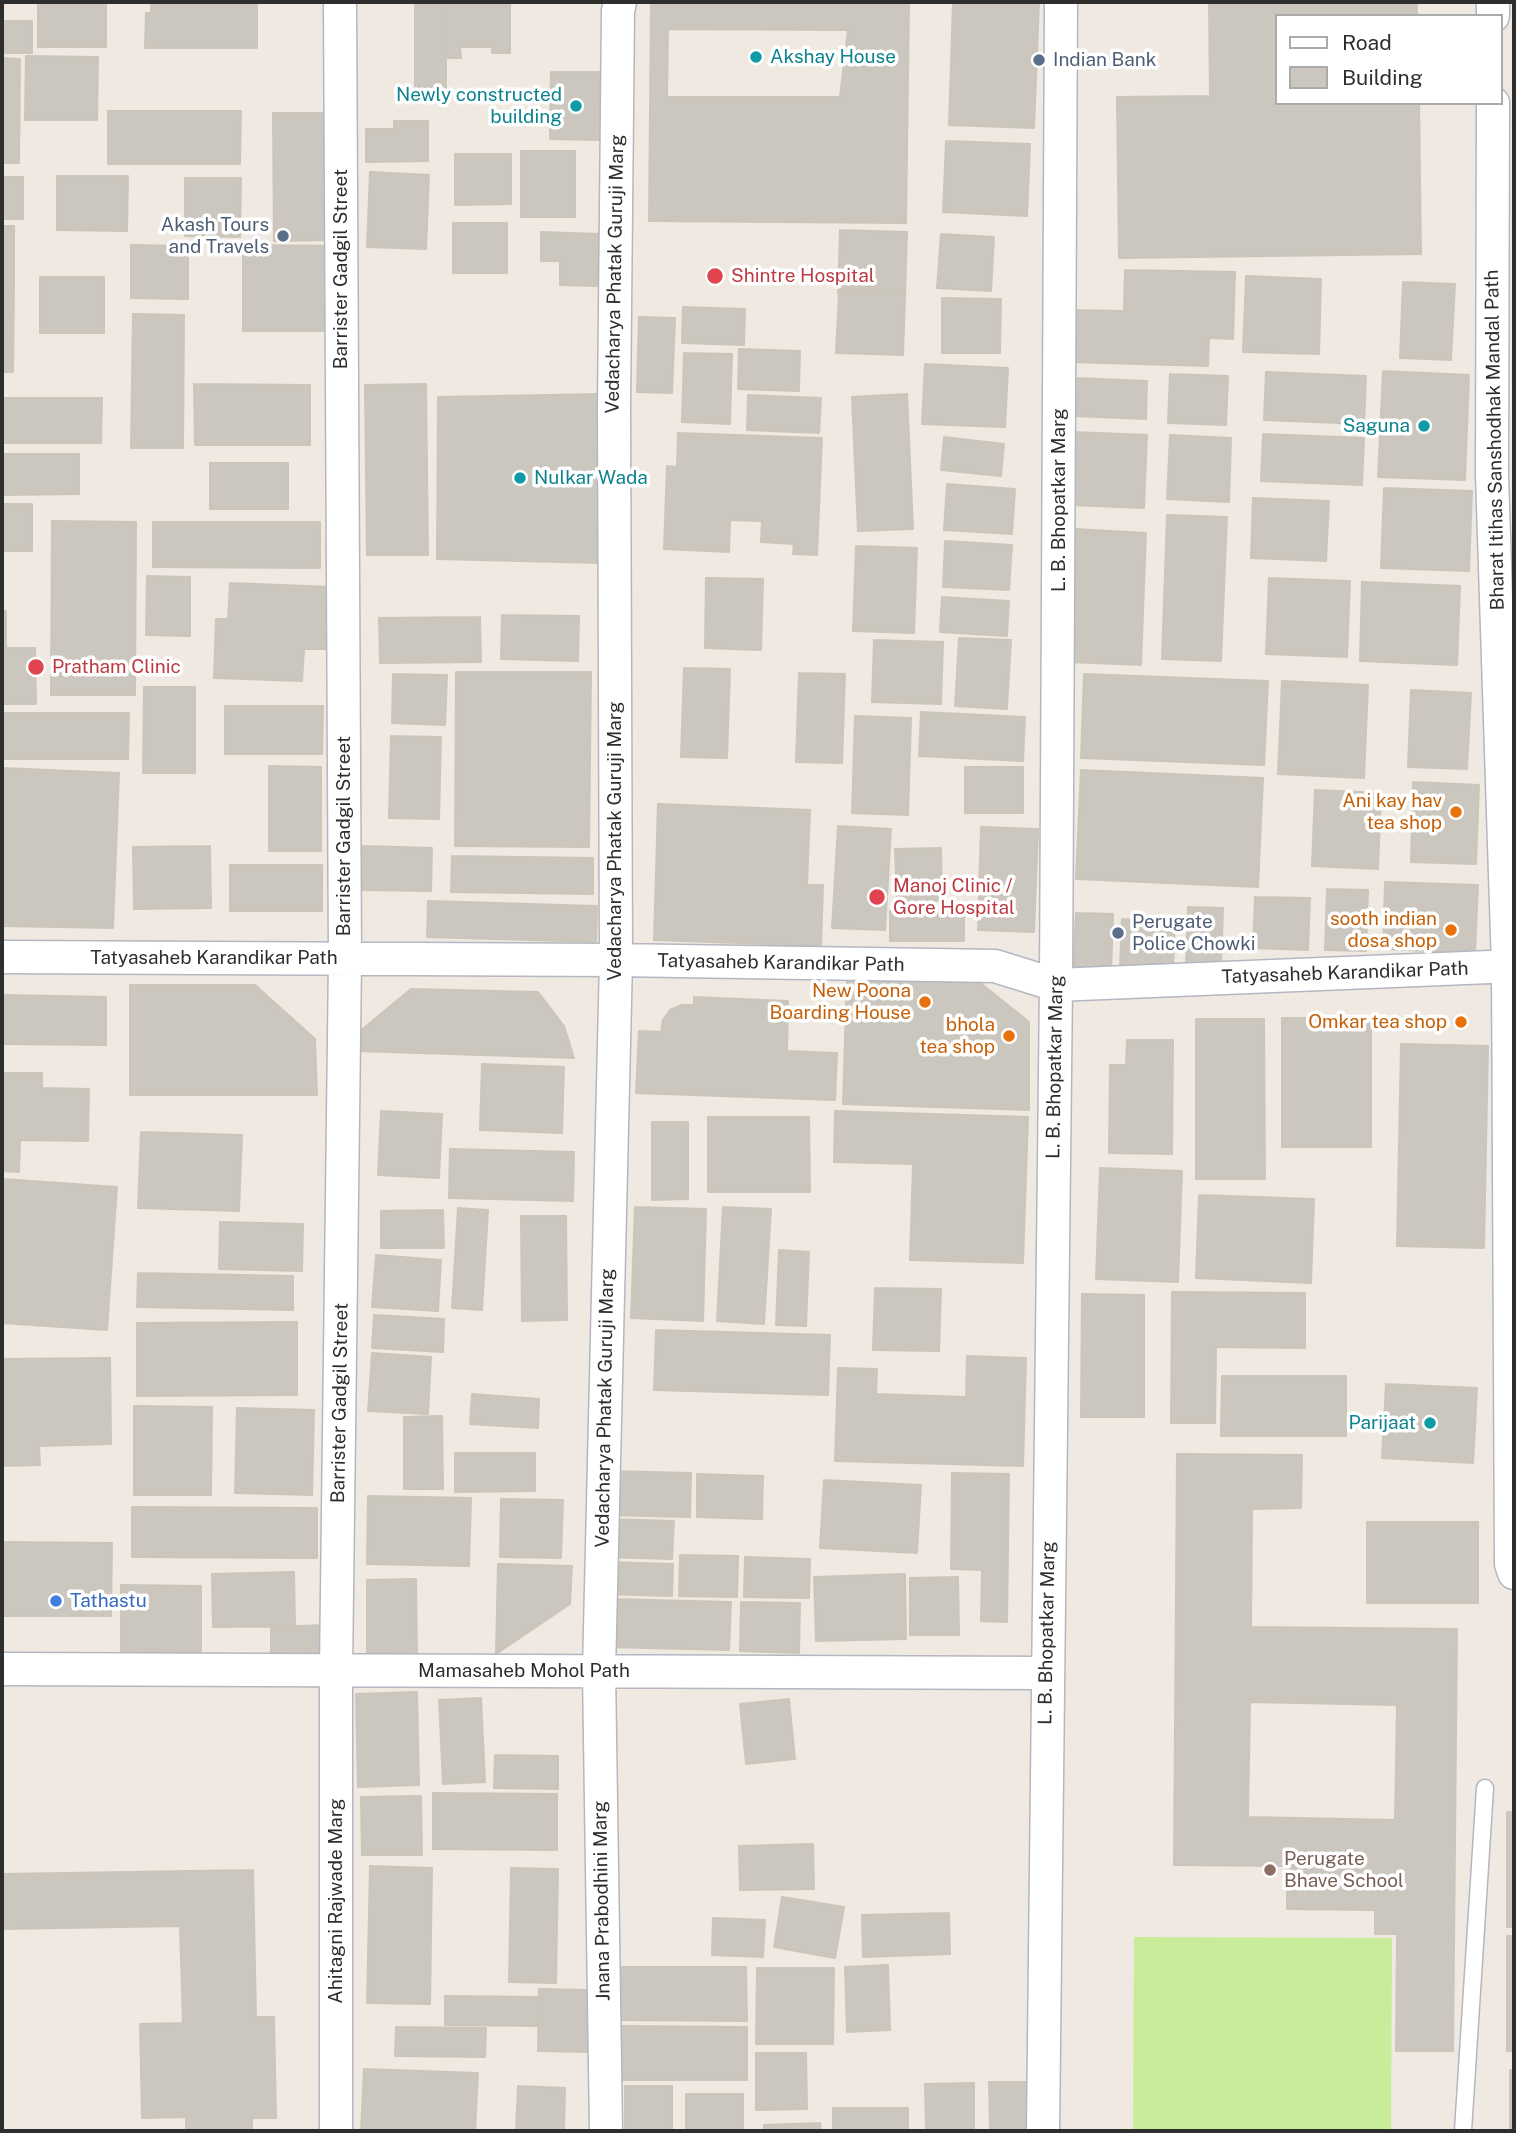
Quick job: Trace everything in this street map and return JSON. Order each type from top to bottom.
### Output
[{"type":"street","name":"Barrister Gadgil Street","points":[[336,1670],[345,959],[340,2]]},
{"type":"street","name":"L. B. Bhopatkar Marg","points":[[1043,2131],[1056,985],[1062,2]]},
{"type":"street","name":"Vedacharya Phatak Guruji Marg","points":[[599,1671],[615,960],[616,5]]},
{"type":"street","name":"Bharat Itihas Sanshodhak Mandal Path","points":[[1493,105],[1492,475],[1511,966],[1511,1564],[1514,1573]]},
{"type":"street","name":"Tatyasaheb Karandikar Path","points":[[2,957],[615,960],[995,966],[1056,985],[1511,966]]},
{"type":"street","name":"Mamasaheb Mohol Path","points":[[2,1669],[1047,1672]]},
{"type":"street","name":"Ahitagni Rajwade Marg","points":[[336,1670],[336,2131]]},
{"type":"street","name":"Jnana Prabodhini Marg","points":[[599,1671],[606,2131]]},
{"type":"lane","points":[[1462,2131],[1485,1788]]},
{"type":"green space","points":[[1134,1937],[1392,1938],[1391,2131],[1133,2131]]},
{"type":"building","points":[[38,2],[106,2],[106,47],[38,47]]},
{"type":"building","points":[[151,2],[257,2],[257,48],[145,48],[146,13],[151,13]]},
{"type":"building","points":[[415,2],[446,2],[446,99],[415,99]]},
{"type":"building","points":[[446,2],[510,2],[510,53],[492,53],[492,47],[460,47],[461,58],[446,58]]},
{"type":"building","points":[[651,2],[909,2],[906,223],[649,221]]},
{"type":"building","points":[[953,2],[1039,2],[1034,128],[949,125]]},
{"type":"building","points":[[1209,2],[1417,2],[1417,14],[1274,14],[1274,105],[1419,105],[1421,254],[1119,258],[1117,97],[1210,96]]},
{"type":"building","points":[[2,21],[32,21],[32,53],[2,53]]},
{"type":"building","name":"Akshay House","points":[[668,29],[848,30],[840,97],[667,97]]},
{"type":"building","points":[[26,56],[98,57],[97,120],[25,120]]},
{"type":"building","points":[[2,58],[20,59],[19,163],[2,163]]},
{"type":"building","name":"Newly constructed building","points":[[551,72],[602,72],[601,140],[550,139]]},
{"type":"building","points":[[108,111],[241,111],[240,164],[108,164]]},
{"type":"building","points":[[273,113],[333,113],[334,240],[274,241]]},
{"type":"building","points":[[394,121],[428,121],[428,161],[366,162],[366,129],[394,129]]},
{"type":"building","points":[[946,141],[1030,144],[1027,216],[943,212]]},
{"type":"building","points":[[521,151],[575,151],[575,217],[521,217]]},
{"type":"building","points":[[455,154],[511,154],[511,204],[455,205]]},
{"type":"building","points":[[370,172],[429,175],[426,249],[367,247]]},
{"type":"building","points":[[57,176],[128,176],[127,231],[57,230]]},
{"type":"building","points":[[2,177],[23,177],[23,219],[2,219]]},
{"type":"building","points":[[185,178],[241,178],[240,237],[185,236]]},
{"type":"building","points":[[453,223],[507,223],[507,273],[453,273]]},
{"type":"building","points":[[2,226],[14,226],[14,282],[2,282]]},
{"type":"building","points":[[840,230],[907,232],[905,295],[838,293]]},
{"type":"building","points":[[541,232],[599,234],[598,286],[560,285],[560,261],[541,261]]},
{"type":"building","points":[[941,234],[994,237],[991,291],[937,288]]},
{"type":"building","points":[[131,245],[188,246],[188,299],[131,298]]},
{"type":"building","points":[[243,245],[334,246],[334,331],[243,331]]},
{"type":"building","points":[[1125,270],[1235,272],[1233,339],[1209,338],[1208,366],[1068,362],[1069,310],[1124,311]]},
{"type":"building","points":[[1246,276],[1321,279],[1319,354],[1243,352]]},
{"type":"building","points":[[40,277],[104,277],[104,333],[40,333]]},
{"type":"building","points":[[2,282],[14,282],[13,372],[2,372]]},
{"type":"building","points":[[1403,282],[1455,284],[1451,360],[1400,358]]},
{"type":"building","points":[[839,293],[905,295],[903,355],[836,353]]},
{"type":"building","points":[[942,298],[1001,299],[1000,353],[942,353]]},
{"type":"building","points":[[683,307],[745,309],[744,345],[682,343]]},
{"type":"building","points":[[133,314],[184,315],[183,448],[131,448]]},
{"type":"building","points":[[639,317],[675,318],[672,393],[637,392]]},
{"type":"building","points":[[739,349],[800,351],[799,391],[738,389]]},
{"type":"building","points":[[684,353],[732,354],[730,424],[682,422]]},
{"type":"building","points":[[925,364],[1008,368],[1005,427],[922,424]]},
{"type":"building","name":"Saguna","points":[[1383,371],[1469,375],[1465,480],[1378,477]]},
{"type":"building","points":[[1266,372],[1366,376],[1364,424],[1264,420]]},
{"type":"building","points":[[1170,374],[1228,376],[1226,425],[1168,423]]},
{"type":"building","points":[[1075,378],[1147,381],[1146,419],[1073,416]]},
{"type":"building","points":[[194,384],[310,385],[310,445],[195,445]]},
{"type":"building","points":[[426,384],[428,555],[367,555],[365,385]]},
{"type":"building","name":"Nulkar Wada","points":[[603,394],[601,563],[437,559],[438,397]]},
{"type":"building","points":[[907,394],[913,529],[858,531],[852,397]]},
{"type":"building","points":[[748,395],[821,398],[819,433],[747,430]]},
{"type":"building","points":[[2,398],[102,398],[101,443],[2,443]]},
{"type":"building","points":[[1073,432],[1147,435],[1144,508],[1070,505]]},
{"type":"building","points":[[678,433],[822,438],[817,555],[793,554],[794,544],[761,542],[762,521],[730,520],[729,552],[664,549],[667,466],[677,467]]},
{"type":"building","points":[[1263,434],[1364,438],[1362,485],[1261,481]]},
{"type":"building","points":[[1170,435],[1231,438],[1229,502],[1167,499]]},
{"type":"building","points":[[944,437],[1004,444],[1001,476],[941,470]]},
{"type":"building","points":[[2,454],[79,454],[79,494],[2,495]]},
{"type":"building","points":[[210,463],[288,463],[288,509],[210,509]]},
{"type":"building","points":[[947,484],[1015,489],[1012,534],[944,530]]},
{"type":"building","points":[[1384,488],[1472,491],[1469,571],[1381,568]]},
{"type":"building","points":[[1253,498],[1329,501],[1326,561],[1251,558]]},
{"type":"building","points":[[2,504],[32,504],[32,551],[2,551]]},
{"type":"building","points":[[1167,515],[1227,517],[1221,661],[1162,659]]},
{"type":"building","points":[[52,521],[136,522],[135,695],[51,695]]},
{"type":"building","points":[[153,522],[320,522],[320,568],[153,567]]},
{"type":"building","points":[[1075,529],[1146,533],[1141,665],[1070,662]]},
{"type":"building","points":[[945,541],[1012,545],[1009,590],[943,587]]},
{"type":"building","points":[[856,546],[917,548],[914,633],[853,631]]},
{"type":"building","points":[[147,576],[190,577],[190,636],[146,635]]},
{"type":"building","points":[[706,578],[763,579],[761,650],[705,648]]},
{"type":"building","points":[[1269,578],[1350,581],[1347,657],[1266,654]]},
{"type":"building","points":[[1362,582],[1460,586],[1457,665],[1360,661]]},
{"type":"building","points":[[230,583],[331,587],[329,649],[304,649],[302,681],[214,678],[216,619],[228,619]]},
{"type":"building","points":[[942,597],[1009,601],[1007,636],[940,632]]},
{"type":"building","points":[[2,611],[6,611],[6,648],[35,648],[36,704],[2,704]]},
{"type":"building","points":[[502,615],[579,616],[578,661],[501,659]]},
{"type":"building","points":[[480,617],[481,662],[380,663],[379,618]]},
{"type":"building","points":[[959,638],[1011,640],[1007,709],[955,706]]},
{"type":"building","points":[[874,640],[943,642],[941,704],[872,702]]},
{"type":"building","points":[[684,668],[730,669],[727,758],[681,757]]},
{"type":"building","points":[[456,672],[591,672],[589,847],[455,846]]},
{"type":"building","points":[[799,673],[845,674],[842,763],[796,762]]},
{"type":"building","points":[[393,674],[447,675],[445,725],[392,723]]},
{"type":"building","points":[[1084,674],[1268,681],[1264,765],[1081,758]]},
{"type":"building","points":[[1282,681],[1368,685],[1364,778],[1278,774]]},
{"type":"building","points":[[144,687],[195,687],[195,773],[143,773]]},
{"type":"building","points":[[1411,690],[1471,693],[1467,769],[1408,767]]},
{"type":"building","points":[[225,706],[323,706],[322,754],[225,754]]},
{"type":"building","points":[[921,712],[1025,717],[1023,761],[919,756]]},
{"type":"building","points":[[2,713],[129,713],[128,759],[2,759]]},
{"type":"building","points":[[855,716],[911,718],[908,815],[852,813]]},
{"type":"building","points":[[391,736],[441,737],[439,819],[389,818]]},
{"type":"building","points":[[269,766],[321,767],[321,851],[269,851]]},
{"type":"building","points":[[965,767],[1023,767],[1023,813],[965,813]]},
{"type":"building","points":[[2,768],[119,773],[113,928],[2,926]]},
{"type":"building","points":[[1081,770],[1263,778],[1258,887],[1076,879]]},
{"type":"building","points":[[1413,782],[1479,785],[1476,864],[1411,862]]},
{"type":"building","points":[[1315,790],[1381,793],[1378,869],[1312,866]]},
{"type":"building","points":[[658,804],[810,810],[807,885],[823,885],[821,946],[654,940]]},
{"type":"building","points":[[838,826],[891,829],[885,930],[832,928]]},
{"type":"building","points":[[981,827],[1038,829],[1034,932],[978,930]]},
{"type":"building","points":[[210,846],[211,908],[134,909],[133,847]]},
{"type":"building","points":[[363,846],[432,848],[431,891],[362,890]]},
{"type":"building","points":[[941,848],[942,901],[897,902],[895,849]]},
{"type":"building","points":[[452,856],[593,858],[593,894],[451,892]]},
{"type":"building","points":[[230,865],[322,865],[322,911],[230,911]]},
{"type":"building","points":[[1385,882],[1478,885],[1475,953],[1383,949]]},
{"type":"building","points":[[1327,889],[1368,890],[1366,951],[1325,950]]},
{"type":"building","points":[[1255,897],[1310,898],[1308,950],[1253,948]]},
{"type":"building","points":[[428,901],[597,906],[596,942],[427,937]]},
{"type":"building","points":[[1188,907],[1223,908],[1221,966],[1186,964]]},
{"type":"building","points":[[964,910],[964,941],[890,941],[890,911]]},
{"type":"building","points":[[1076,913],[1113,914],[1111,971],[1073,969]]},
{"type":"building","points":[[1122,919],[1175,921],[1173,968],[1120,966]]},
{"type":"building","points":[[847,977],[978,981],[1029,1022],[1029,1110],[843,1104]]},
{"type":"building","points":[[130,985],[255,985],[315,1039],[317,1095],[130,1095]]},
{"type":"building","points":[[411,989],[538,992],[564,1026],[574,1058],[358,1051],[359,1032]]},
{"type":"building","points":[[2,995],[106,997],[106,1045],[2,1044]]},
{"type":"building","points":[[694,997],[788,1001],[787,1051],[837,1053],[835,1100],[636,1093],[639,1031],[661,1032],[663,1020],[670,1010],[682,1005],[694,1005]]},
{"type":"building","points":[[1282,1018],[1371,1018],[1371,1147],[1282,1147]]},
{"type":"building","points":[[1196,1019],[1264,1019],[1265,1179],[1196,1179]]},
{"type":"building","points":[[1127,1040],[1173,1040],[1172,1154],[1109,1153],[1110,1065],[1126,1065]]},
{"type":"building","points":[[1401,1044],[1488,1046],[1484,1248],[1397,1246]]},
{"type":"building","points":[[482,1064],[564,1067],[562,1133],[480,1130]]},
{"type":"building","points":[[2,1073],[42,1073],[42,1088],[89,1089],[88,1141],[20,1140],[19,1172],[2,1171]]},
{"type":"building","points":[[381,1111],[442,1114],[439,1178],[378,1175]]},
{"type":"building","points":[[835,1111],[1028,1117],[1023,1263],[910,1260],[913,1164],[834,1162]]},
{"type":"building","points":[[708,1117],[809,1117],[810,1192],[708,1192]]},
{"type":"building","points":[[652,1122],[688,1122],[688,1199],[652,1200]]},
{"type":"building","points":[[141,1132],[242,1135],[239,1211],[138,1208]]},
{"type":"building","points":[[450,1149],[574,1152],[573,1201],[449,1198]]},
{"type":"building","points":[[1100,1168],[1182,1171],[1178,1282],[1096,1279]]},
{"type":"building","points":[[2,1179],[117,1187],[107,1330],[2,1323]]},
{"type":"building","points":[[1199,1195],[1314,1199],[1311,1283],[1196,1278]]},
{"type":"building","points":[[635,1207],[706,1209],[703,1321],[631,1318]]},
{"type":"building","points":[[723,1207],[771,1209],[764,1324],[717,1321]]},
{"type":"building","points":[[458,1208],[488,1210],[482,1310],[452,1308]]},
{"type":"building","points":[[443,1210],[444,1248],[381,1248],[381,1211]]},
{"type":"building","points":[[521,1216],[566,1216],[567,1320],[522,1321]]},
{"type":"building","points":[[220,1222],[303,1224],[302,1271],[219,1269]]},
{"type":"building","points":[[779,1250],[809,1252],[806,1326],[776,1325]]},
{"type":"building","points":[[376,1255],[441,1260],[438,1311],[372,1307]]},
{"type":"building","points":[[138,1273],[293,1276],[293,1310],[137,1307]]},
{"type":"building","points":[[875,1288],[941,1289],[939,1351],[873,1350]]},
{"type":"building","points":[[1172,1292],[1305,1293],[1305,1348],[1216,1347],[1215,1423],[1171,1423]]},
{"type":"building","points":[[1082,1294],[1144,1295],[1144,1417],[1081,1417]]},
{"type":"building","points":[[374,1315],[444,1319],[443,1352],[372,1348]]},
{"type":"building","points":[[297,1322],[297,1395],[137,1396],[137,1323]]},
{"type":"building","points":[[656,1330],[830,1335],[828,1395],[654,1390]]},
{"type":"building","points":[[372,1353],[431,1357],[428,1414],[368,1411]]},
{"type":"building","points":[[967,1356],[1026,1358],[1023,1466],[835,1461],[838,1368],[877,1369],[876,1394],[966,1397]]},
{"type":"building","points":[[110,1358],[111,1444],[39,1446],[40,1465],[2,1466],[2,1359]]},
{"type":"building","points":[[1222,1376],[1346,1376],[1346,1436],[1221,1436]]},
{"type":"building","name":"Parijaat","points":[[1386,1384],[1477,1388],[1473,1463],[1382,1458]]},
{"type":"building","points":[[472,1394],[539,1399],[538,1428],[470,1424]]},
{"type":"building","points":[[134,1406],[212,1407],[211,1495],[134,1495]]},
{"type":"building","points":[[237,1408],[314,1410],[312,1495],[235,1493]]},
{"type":"building","points":[[442,1416],[443,1489],[404,1489],[404,1417]]},
{"type":"building","points":[[455,1453],[535,1453],[535,1491],[455,1492]]},
{"type":"building","points":[[1177,1454],[1302,1455],[1301,1508],[1252,1509],[1251,1627],[1457,1629],[1453,2051],[1396,2051],[1397,1934],[1375,1934],[1375,1910],[1287,1909],[1287,1866],[1174,1865]],"holes":[[[1250,1702],[1397,1705],[1395,1820],[1248,1817]]]},
{"type":"building","points":[[608,1471],[691,1473],[690,1517],[607,1515]]},
{"type":"building","points":[[952,1473],[1009,1474],[1007,1622],[981,1621],[982,1570],[951,1569]]},
{"type":"building","points":[[697,1474],[763,1476],[762,1519],[697,1517]]},
{"type":"building","points":[[824,1480],[921,1485],[917,1553],[820,1548]]},
{"type":"building","points":[[368,1496],[471,1498],[469,1566],[367,1564]]},
{"type":"building","points":[[501,1499],[563,1500],[561,1558],[500,1557]]},
{"type":"building","points":[[132,1507],[317,1508],[317,1558],[132,1557]]},
{"type":"building","points":[[605,1519],[674,1521],[672,1559],[603,1557]]},
{"type":"building","points":[[1367,1522],[1478,1522],[1478,1603],[1367,1603]]},
{"type":"building","points":[[2,1542],[112,1543],[111,1616],[2,1616]]},
{"type":"building","points":[[680,1555],[738,1556],[737,1597],[679,1596]]},
{"type":"building","points":[[745,1557],[810,1559],[809,1598],[744,1597]]},
{"type":"building","points":[[605,1562],[673,1564],[672,1596],[604,1594]]},
{"type":"building","points":[[498,1564],[572,1566],[570,1604],[496,1654]]},
{"type":"building","points":[[294,1572],[295,1626],[213,1627],[212,1574]]},
{"type":"building","points":[[905,1574],[906,1639],[816,1641],[814,1577]]},
{"type":"building","points":[[958,1577],[959,1635],[910,1635],[910,1578]]},
{"type":"building","points":[[416,1579],[417,1655],[367,1655],[367,1580]]},
{"type":"building","points":[[121,1585],[201,1586],[201,1652],[121,1652]]},
{"type":"building","points":[[608,1599],[731,1602],[729,1650],[606,1647]]},
{"type":"building","points":[[741,1602],[800,1603],[799,1653],[740,1651]]},
{"type":"building","points":[[328,1625],[328,1658],[271,1659],[271,1627]]},
{"type":"building","points":[[417,1692],[419,1785],[358,1787],[356,1694]]},
{"type":"building","points":[[481,1698],[485,1782],[443,1784],[439,1700]]},
{"type":"building","points":[[789,1699],[795,1759],[746,1764],[740,1704]]},
{"type":"building","points":[[495,1755],[558,1756],[558,1789],[494,1788]]},
{"type":"building","points":[[433,1793],[557,1794],[557,1850],[433,1849]]},
{"type":"building","points":[[421,1796],[422,1855],[362,1855],[361,1797]]},
{"type":"building","points":[[1507,1812],[1514,1812],[1514,1927],[1507,1927]]},
{"type":"building","points":[[813,1844],[814,1889],[740,1890],[739,1846]]},
{"type":"building","points":[[370,1866],[432,1868],[430,2004],[367,2003]]},
{"type":"building","points":[[511,1868],[558,1869],[556,1983],[509,1982]]},
{"type":"building","points":[[253,1870],[256,2017],[274,2017],[276,2118],[252,2118],[252,2131],[186,2131],[186,2117],[142,2118],[140,2024],[183,2023],[180,1926],[2,1929],[2,1874]]},
{"type":"building","points":[[782,1897],[844,1907],[835,1958],[774,1947]]},
{"type":"building","points":[[949,1913],[950,1954],[863,1957],[862,1915]]},
{"type":"building","points":[[713,1918],[765,1920],[763,1957],[712,1955]]},
{"type":"building","points":[[1507,1936],[1514,1936],[1514,2051],[1507,2051]]},
{"type":"building","points":[[888,1965],[890,2030],[847,2032],[845,1967]]},
{"type":"building","points":[[619,1967],[746,1967],[747,2021],[619,2020]]},
{"type":"building","points":[[757,1968],[834,1968],[833,2044],[756,2044]]},
{"type":"building","points":[[539,1989],[590,1990],[588,2052],[538,2051]]},
{"type":"building","points":[[445,1996],[539,1997],[539,2026],[445,2025]]},
{"type":"building","points":[[619,2026],[747,2027],[747,2080],[619,2080]]},
{"type":"building","points":[[396,2027],[486,2028],[485,2057],[395,2056]]},
{"type":"building","points":[[756,2053],[806,2053],[807,2109],[756,2110]]},
{"type":"building","points":[[364,2069],[478,2073],[475,2131],[361,2131]]},
{"type":"building","points":[[1510,2070],[1514,2070],[1514,2131],[1510,2131]]},
{"type":"building","points":[[989,2082],[1029,2082],[1030,2131],[990,2131]]},
{"type":"building","points":[[974,2083],[974,2131],[926,2131],[925,2084]]},
{"type":"building","points":[[518,2086],[565,2088],[564,2131],[516,2131]]},
{"type":"building","points":[[625,2086],[672,2086],[672,2131],[625,2131]]},
{"type":"building","points":[[686,2094],[743,2094],[743,2131],[686,2131]]},
{"type":"building","points":[[833,2108],[908,2108],[908,2131],[833,2131]]},
{"type":"building","points":[[820,2123],[821,2131],[764,2131],[764,2125]]},
{"type":"place","name":"Akshay House","points":[[756,57]]},
{"type":"place","name":"Indian Bank","points":[[1039,60]]},
{"type":"place","name":"Newly constructed building","points":[[576,106]]},
{"type":"place","name":"Akash Tours and Travels","points":[[283,236]]},
{"type":"place","name":"Shintre Hospital","points":[[715,276]]},
{"type":"place","name":"Saguna","points":[[1424,426]]},
{"type":"place","name":"Nulkar Wada","points":[[520,478]]},
{"type":"place","name":"Pratham Clinic","points":[[36,667]]},
{"type":"place","name":"Ani kay hav tea shop","points":[[1456,812]]},
{"type":"place","name":"Manoj Clinic / Gore Hospital","points":[[877,897]]},
{"type":"place","name":"sooth indian dosa shop","points":[[1451,930]]},
{"type":"place","name":"Perugate Police Chowki","points":[[1118,933]]},
{"type":"place","name":"New Poona Boarding House","points":[[925,1002]]},
{"type":"place","name":"Omkar tea shop","points":[[1461,1022]]},
{"type":"place","name":"bhola tea shop","points":[[1009,1036]]},
{"type":"place","name":"Parijaat","points":[[1430,1423]]},
{"type":"place","name":"Tathastu","points":[[56,1601]]},
{"type":"place","name":"Perugate Bhave School","points":[[1270,1870]]}]
